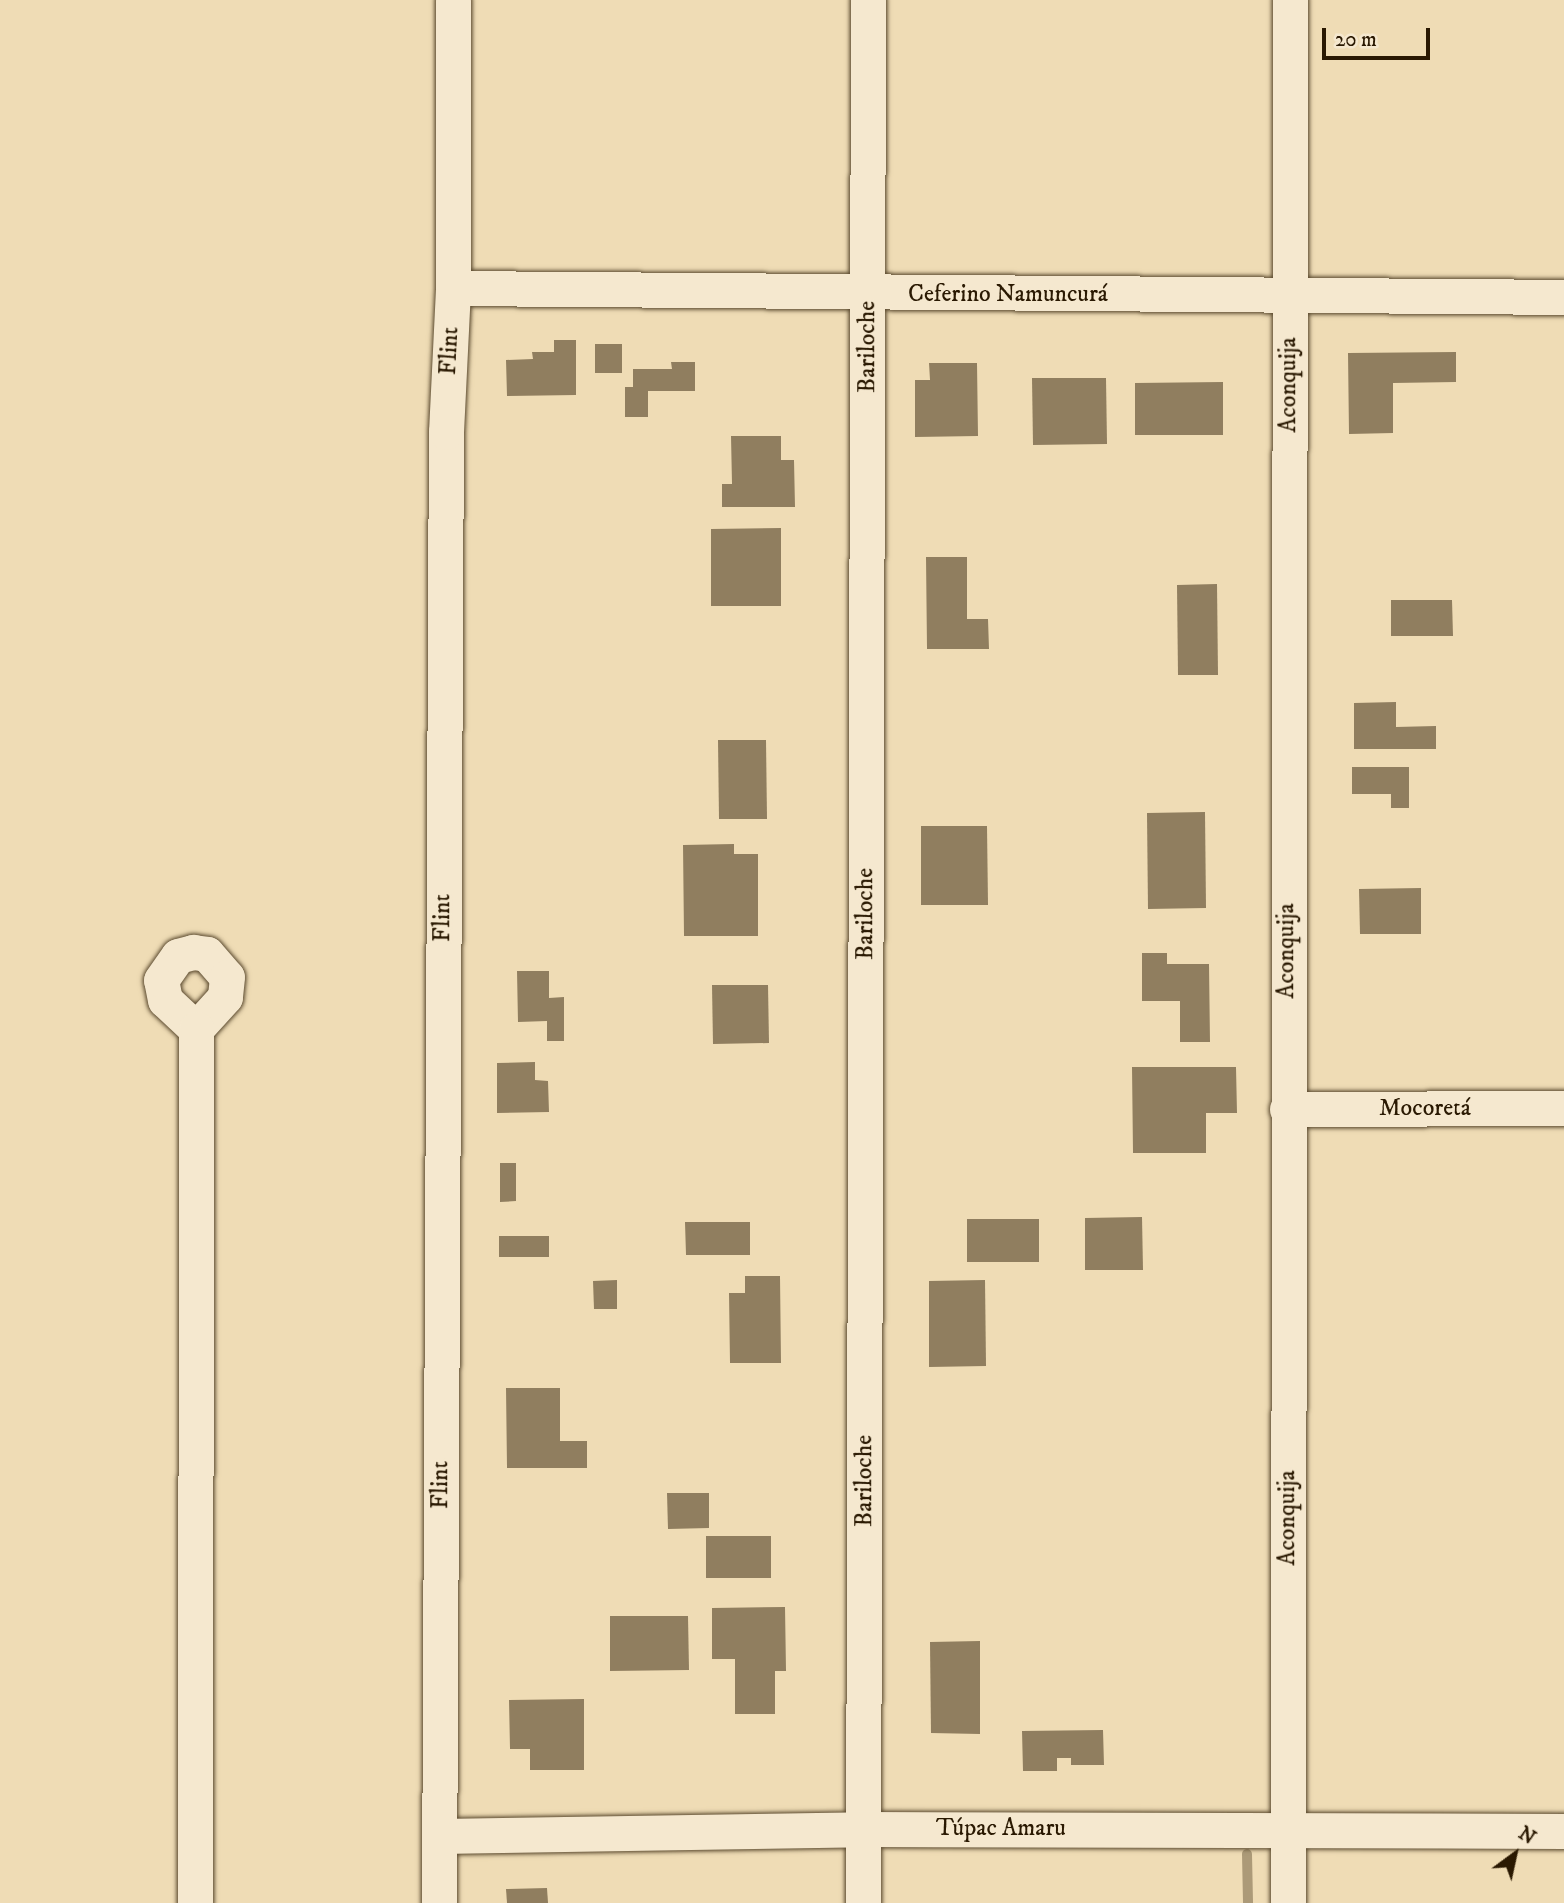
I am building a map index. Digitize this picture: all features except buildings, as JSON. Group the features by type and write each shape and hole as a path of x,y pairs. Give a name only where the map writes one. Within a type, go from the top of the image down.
{"street":[{"name":"Flint","path":"439,1903 446,446 453,288 453,0"},
{"name":"Bariloche","path":"863,1903 868,0"},
{"name":"Aconquija","path":"1288,1903 1290,0"},
{"name":"Ceferino Namuncurá","path":"453,288 868,294 1564,297"},
{"path":"195,1903 196,1029"},
{"name":"Mocoretá","path":"1287,1109 1564,1108"},
{"name":"Túpac Amaru","path":"439,1836 864,1829 1564,1832"}],"waterway":[{"path":"1247,1854 1248,1903"}]}
